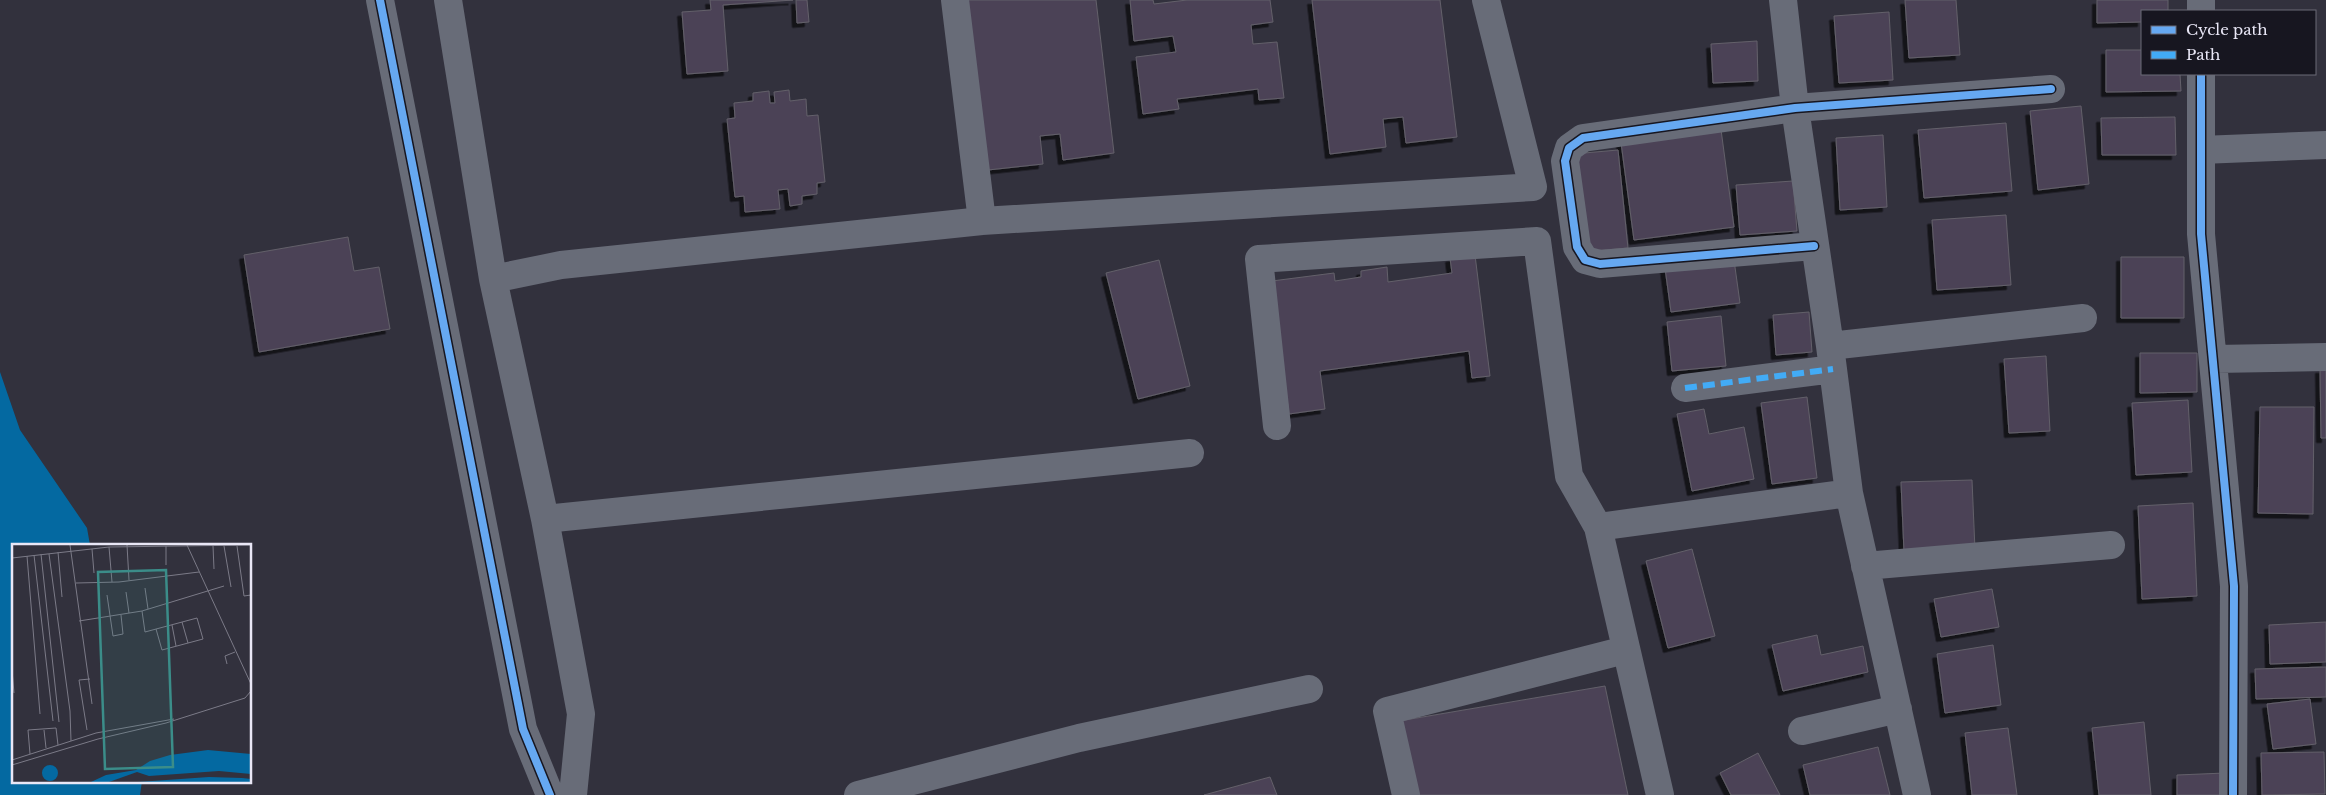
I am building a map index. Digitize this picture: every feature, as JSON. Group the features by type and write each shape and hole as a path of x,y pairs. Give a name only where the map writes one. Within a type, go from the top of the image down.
{"street":[{"path":"380,0 523,729 550,795"},
{"path":"448,0 493,279 545,519 581,714 573,795"},
{"path":"955,0 982,221"},
{"path":"493,279 561,265 982,221 1533,187 1486,0"},
{"path":"1783,0 1795,108 1832,358 1849,492 1917,795"},
{"path":"2201,75 2201,234 2234,586 2233,795"},
{"path":"1814,246 1600,264 1585,260 1577,247 1565,161 1569,148 1584,138 1795,108 2050,89"},
{"path":"2201,150 2326,145"},
{"path":"1277,426 1259,259 1537,241 1568,476 1598,527 1660,795"},
{"path":"1685,388 1832,358 2083,318"},
{"path":"2214,359 2326,357"},
{"path":"545,519 1190,453"},
{"path":"1598,527 1849,492"},
{"path":"1865,566 2111,545"},
{"path":"1406,795 1387,712 1625,650"},
{"path":"858,795 1079,738 1309,689"},
{"path":"1802,731 1898,709"}],"water":[{"path":"0,372 20,430 87,528 90,544 12,544 12,782 142,782 140,795 0,795"}],"building":[{"path":"710,0 793,0 723,5 728,71 687,74 682,12 711,10"},
{"path":"796,0 807,0 809,22 797,23"},
{"path":"967,0 1096,0 1114,153 1063,160 1060,134 1040,136 1043,164 988,170"},
{"path":"1130,0 1153,0 1154,4 1187,0 1270,0 1273,22 1251,25 1253,44 1277,42 1284,98 1259,100 1258,89 1177,99 1179,109 1143,114 1136,57 1176,52 1173,36 1134,41"},
{"path":"1312,0 1440,0 1457,137 1406,143 1403,117 1383,119 1386,147 1330,154"},
{"path":"1905,0 1956,0 1960,55 1909,58"},
{"path":"2097,0 2168,0 2168,10 2141,10 2141,22 2097,23"},
{"path":"1889,12 1893,80 1839,83 1834,16"},
{"path":"1757,41 1758,81 1713,83 1711,44"},
{"path":"2106,50 2141,50 2141,75 2180,75 2181,91 2106,92"},
{"path":"789,90 790,101 806,99 807,116 818,115 825,182 817,183 817,194 802,196 802,204 790,206 788,189 778,190 780,209 745,212 744,196 735,197 727,119 735,118 734,103 753,101 753,93 769,91 770,103 775,103 774,92"},
{"path":"2081,106 2089,184 2038,190 2030,111"},
{"path":"2175,117 2176,155 2102,155 2101,118"},
{"path":"1720,122 1734,227 1634,240 1620,135"},
{"path":"2006,123 2012,191 1924,198 1918,130"},
{"path":"1883,135 1887,207 1840,210 1836,138"},
{"path":"1618,150 1628,248 1583,252 1573,154"},
{"path":"1793,181 1797,231 1740,235 1736,185"},
{"path":"2006,215 2011,285 1937,290 1932,220"},
{"path":"348,237 354,271 379,267 390,329 259,352 244,255"},
{"path":"1475,255 1490,376 1472,378 1469,351 1320,371 1325,409 1289,414 1272,281 1334,273 1335,281 1361,277 1361,271 1387,267 1388,282 1452,273 1450,258"},
{"path":"2121,257 2184,257 2184,318 2121,318"},
{"path":"1159,260 1190,386 1138,399 1106,273"},
{"path":"1734,260 1740,303 1671,312 1665,268"},
{"path":"1809,312 1812,352 1776,355 1773,315"},
{"path":"1721,316 1726,366 1672,371 1667,322"},
{"path":"2140,353 2197,353 2197,392 2140,393"},
{"path":"2046,356 2050,431 2009,433 2004,359"},
{"path":"2320,369 2326,369 2326,438 2321,438"},
{"path":"1807,397 1817,478 1772,484 1761,403"},
{"path":"2188,400 2192,472 2136,475 2132,403"},
{"path":"2260,407 2314,407 2313,514 2258,513"},
{"path":"1704,409 1709,434 1744,427 1754,479 1692,491 1677,414"},
{"path":"1972,480 1975,550 1904,552 1901,482"},
{"path":"2193,503 2197,596 2142,599 2138,506"},
{"path":"1692,549 1715,636 1668,648 1646,561"},
{"path":"1992,589 1999,627 1941,637 1934,599"},
{"path":"2326,622 2326,662 2270,664 2269,625"},
{"path":"1817,635 1821,655 1863,646 1868,672 1783,691 1772,645"},
{"path":"1993,645 2001,705 1945,713 1937,654"},
{"path":"2326,667 2326,697 2256,699 2255,669"},
{"path":"1605,686 1628,795 1419,795 1399,721"},
{"path":"2310,699 2316,744 2273,749 2267,704"},
{"path":"2144,722 2151,795 2099,795 2092,728"},
{"path":"2008,728 2017,795 1972,795 1965,733"},
{"path":"1878,747 1890,795 1810,795 1803,765"},
{"path":"2324,752 2325,794 2262,795 2261,753"},
{"path":"1758,753 1780,795 1731,795 1720,773"},
{"path":"2225,773 2225,795 2177,795 2177,775"},
{"path":"1270,777 1277,795 1204,795"}],"marked path":[{"path":"1685,388 1833,369"}],"cycle path":[{"path":"380,0 523,729 550,795"},
{"path":"2201,75 2201,234 2234,586 2233,795"},
{"path":"1814,246 1600,264 1585,260 1577,247 1565,161 1569,148 1583,138 1795,108 2051,89"}]}
